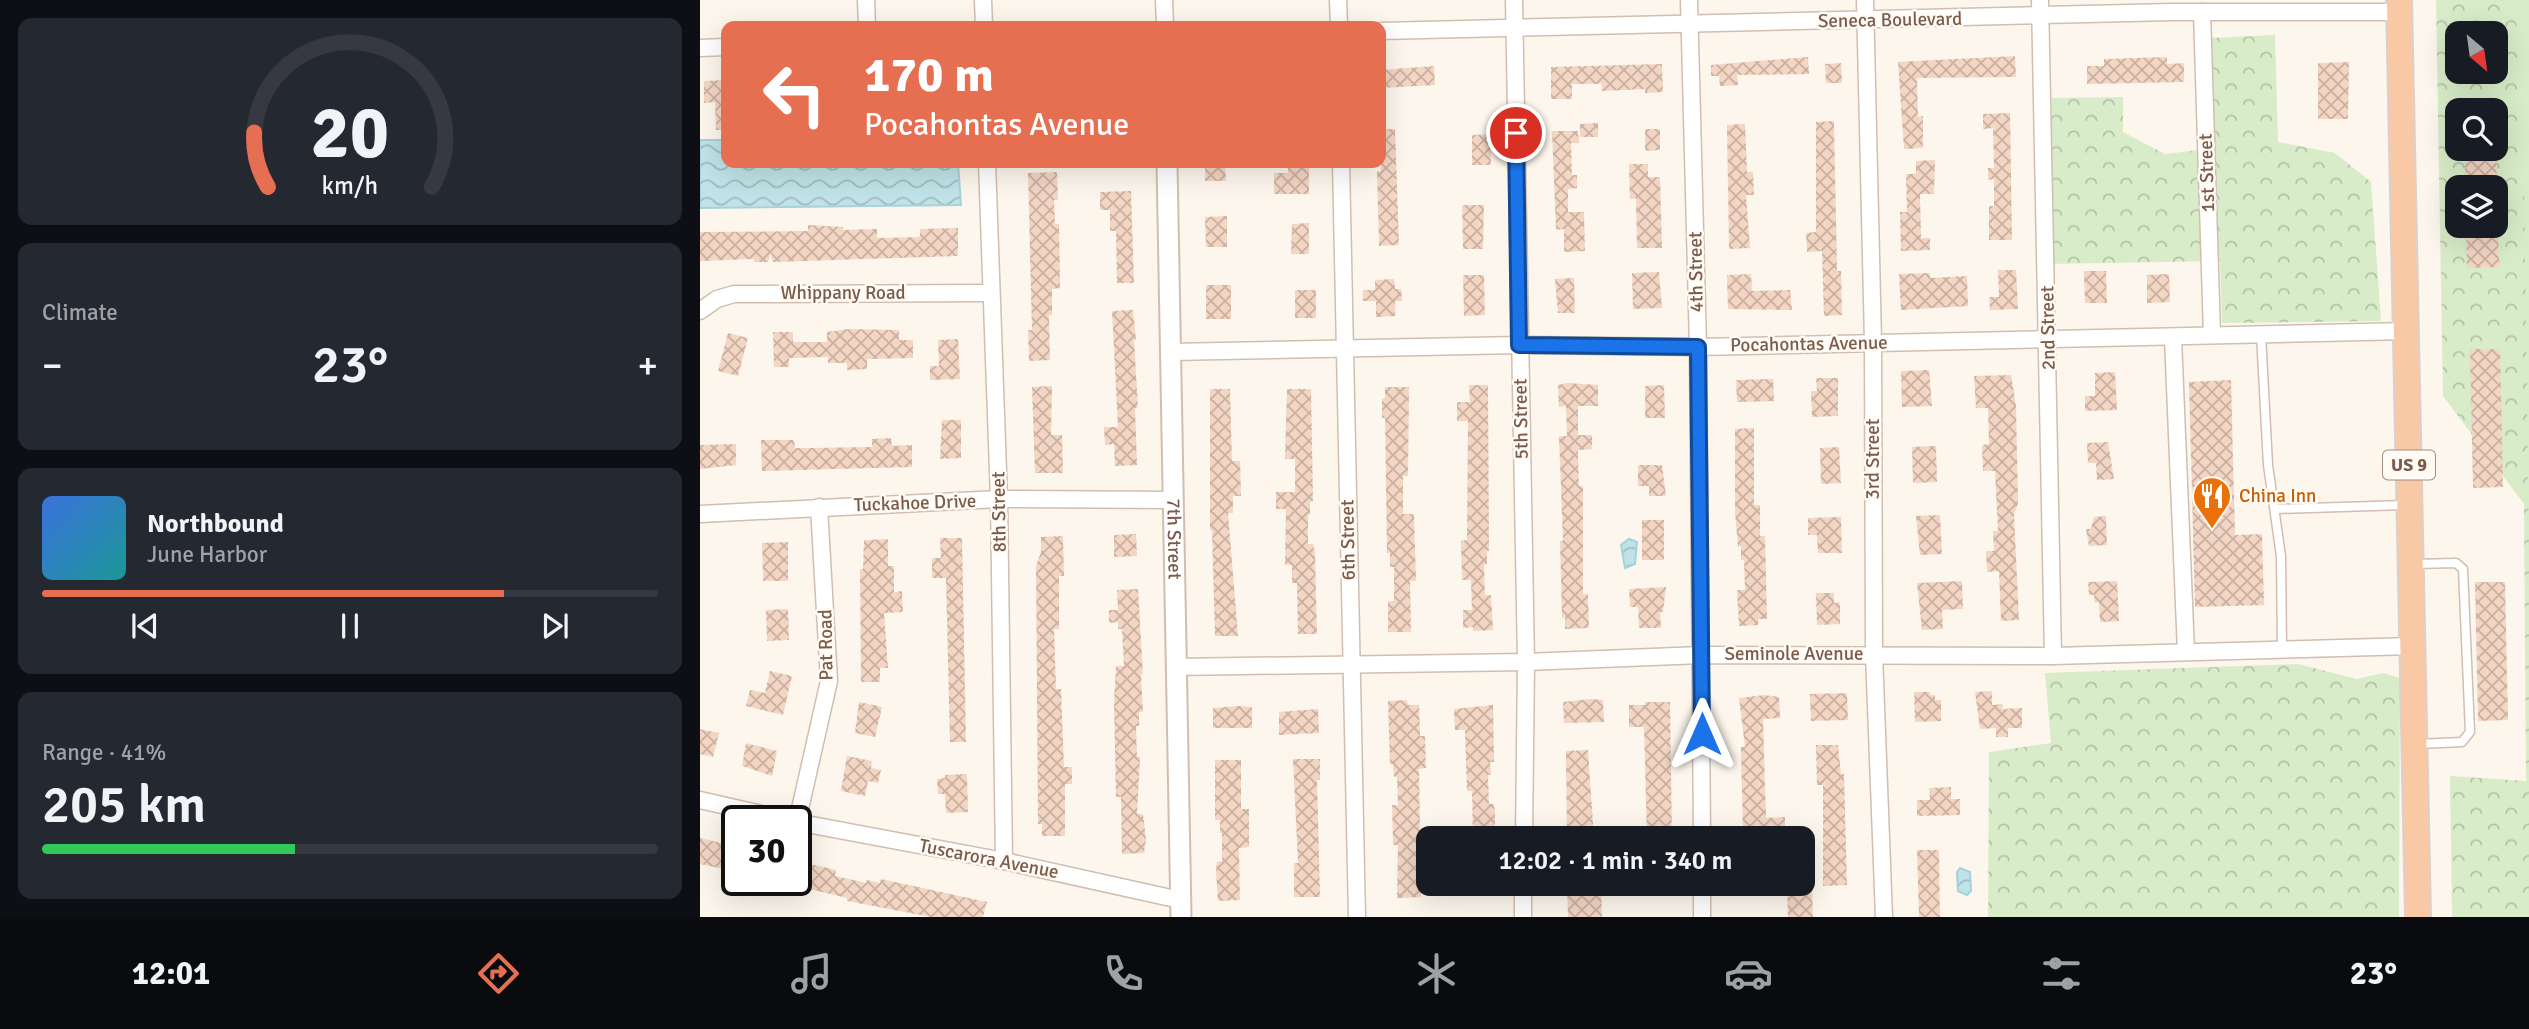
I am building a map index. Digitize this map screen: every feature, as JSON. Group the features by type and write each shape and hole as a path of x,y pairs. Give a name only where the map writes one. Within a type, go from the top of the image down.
{"highway":[{"name":"US 9","path":"2399,6 2418,917"}],"street":[{"path":"866,0 867,21"},
{"path":"983,0 984,21"},
{"path":"1164,0 1165,21"},
{"path":"1338,0 1339,21"},
{"name":"5th Street","path":"1514,0 1526,662 1524,826"},
{"name":"4th Street","path":"1689,0 1698,347 1702,826"},
{"name":"3rd Street","path":"1865,0 1873,342 1874,654 1884,917"},
{"name":"Seneca Boulevard","path":"1386,31 1690,23 1866,22 2039,8 2172,6 2202,12 2288,6 2399,6"},
{"name":"2nd Street","path":"2039,8 2053,656"},
{"name":"1st Street","path":"2202,12 2212,335"},
{"path":"700,48 721,47"},
{"name":"8th Street","path":"987,168 999,499 1004,861"},
{"name":"7th Street","path":"1167,168 1180,909"},
{"name":"6th Street","path":"1341,168 1357,917"},
{"name":"Whippany Road","path":"700,311 717,299 734,293 990,293"},
{"name":"Pocahontas Avenue","path":"1171,352 1519,345 1698,347 2406,331"},
{"path":"2173,338 2186,652"},
{"name":"Tuckahoe Drive","path":"700,514 999,499 1173,500"},
{"name":"Pat Road","path":"799,805 829,681 819,507"},
{"name":"Seminole Avenue","path":"1175,667 1526,662 1702,655 2053,656 2413,646"},
{"name":"Tuscarora Avenue","path":"700,800 722,805"},
{"name":"Tuscarora Avenue","path":"812,825 1004,861 1180,909"},
{"path":"1523,896 1523,917"},
{"path":"1702,896 1702,917"}],"lane":[{"path":"2261,334 2268,465 2281,556 2282,650"},
{"path":"2275,509 2410,505"},
{"path":"2412,564 2456,563 2463,569 2470,732 2462,742 2415,744"}],"green space":[{"path":"2436,0 2529,0 2529,917 2452,917 2450,776 2526,781 2524,504 2443,396"},
{"path":"2515,0 2529,0 2529,545 2524,185"},
{"path":"2275,35 2278,142 2335,153 2371,182 2381,321 2222,323 2220,261 2049,264 2052,98 2123,97 2123,132 2165,154 2214,148 2212,38"},
{"path":"2298,664 2357,679 2383,673 2400,678 2399,917 1988,917 1989,752 2051,743 2045,673"}],"water":[{"path":"700,140 721,140 721,168 958,168 961,205 700,208"},
{"path":"1629,539 1637,542 1635,564 1625,568 1621,545"},
{"path":"1960,868 1970,872 1971,891 1967,895 1958,891 1957,872"}],"building":[{"path":"2015,56 2016,77 1917,78 1918,117 1923,116 1923,148 1904,149 1898,62"},
{"path":"1808,57 1809,74 1737,75 1738,85 1720,86 1719,76 1711,76 1711,65"},
{"path":"2167,57 2167,64 2184,63 2184,82 2087,84 2087,66 2104,66 2104,59"},
{"path":"2349,62 2348,119 2318,119 2318,63"},
{"path":"1841,63 1842,83 1826,83 1825,64"},
{"path":"1662,64 1663,92 1645,93 1645,89 1602,91 1602,84 1572,84 1572,99 1551,99 1551,67"},
{"path":"1434,66 1435,85 1386,88 1386,70"},
{"path":"721,80 721,130 716,130 715,102 704,103 704,81"},
{"path":"2010,113 2012,240 1989,240 1989,206 1994,206 1994,179 1988,180 1988,168 1994,168 1993,128 1983,129 1983,114"},
{"path":"1834,121 1837,271 1841,271 1842,315 1824,316 1822,251 1807,252 1806,233 1816,232 1816,122"},
{"path":"1598,123 1598,137 1580,137 1580,124"},
{"path":"1745,124 1747,172 1753,172 1754,195 1746,195 1750,248 1729,249 1727,125"},
{"path":"1386,129 1395,129 1399,245 1379,246 1377,171 1381,171 1381,168 1386,168"},
{"path":"1645,129 1660,129 1660,150 1645,151"},
{"path":"1552,131 1578,131 1579,143 1571,143 1572,175 1577,175 1577,188 1568,189 1568,212 1584,212 1585,251 1564,252 1564,229 1556,230"},
{"path":"1490,134 1491,165 1472,165 1472,135"},
{"path":"1935,160 1934,194 1920,194 1921,238 1930,238 1930,250 1901,251 1900,212 1907,212 1906,174 1916,174 1916,161"},
{"path":"2465,161 2496,161 2497,175 2465,175"},
{"path":"1629,164 1648,164 1648,177 1660,177 1662,248 1637,248 1636,198 1630,199"},
{"path":"1205,168 1225,168 1226,181 1205,181"},
{"path":"1288,168 1309,168 1309,194 1274,194 1274,173 1288,173"},
{"path":"1057,172 1058,200 1054,200 1055,224 1059,224 1060,288 1052,289 1052,315 1049,315 1050,360 1029,361 1028,330 1032,330 1028,173"},
{"path":"1131,191 1134,283 1117,283 1116,231 1110,231 1110,210 1100,210 1100,192"},
{"path":"1462,205 1484,205 1483,249 1463,249"},
{"path":"1227,216 1227,247 1206,247 1205,217"},
{"path":"1309,223 1309,254 1291,254 1292,224"},
{"path":"808,225 843,227 843,230 877,229 877,238 920,237 920,229 958,228 958,256 772,262 771,252 768,262 754,262 754,259 700,261 700,232 808,231"},
{"path":"2466,238 2498,238 2499,267 2467,268"},
{"path":"1998,270 2016,270 2018,309 1990,310 1989,297 1999,297"},
{"path":"2084,271 2106,271 2107,303 2085,303"},
{"path":"1659,272 1662,308 1633,309 1632,273"},
{"path":"1930,273 1930,278 1967,276 1968,306 1901,310 1899,274"},
{"path":"1751,274 1752,291 1790,290 1792,310 1728,309 1727,275"},
{"path":"2169,274 2170,302 2147,303 2147,275"},
{"path":"1463,275 1484,275 1485,315 1464,316"},
{"path":"1574,278 1575,313 1558,313 1555,279"},
{"path":"1394,279 1395,289 1401,289 1402,301 1395,301 1395,316 1376,317 1376,301 1363,301 1363,290 1375,290 1375,280"},
{"path":"1206,285 1231,285 1231,319 1206,319"},
{"path":"1295,290 1316,290 1316,318 1295,318"},
{"path":"1133,310 1138,407 1135,408 1137,465 1115,466 1114,444 1105,445 1104,427 1118,427 1112,311"},
{"path":"849,329 899,330 899,340 913,340 913,358 867,359 867,369 847,370 847,363 828,363 828,357 789,358 789,367 774,367 773,332 793,332 793,342 827,342 827,332"},
{"path":"728,333 748,338 738,376 718,371"},
{"path":"958,339 960,379 930,380 930,366 939,366 938,340"},
{"path":"2470,349 2500,349 2503,487 2473,488"},
{"path":"1929,370 1932,406 1902,407 1901,371"},
{"path":"2115,372 2117,410 2085,411 2085,396 2095,396 2095,373"},
{"path":"2011,375 2016,406 2018,503 2014,515 2019,620 2001,621 1999,571 1987,572 1986,551 1994,551 1993,531 1998,531 1995,471 1983,471 1982,445 1989,444 1988,408 1976,408 1974,376"},
{"path":"1816,378 1838,378 1838,416 1812,417 1811,391 1817,391"},
{"path":"1773,379 1774,401 1737,402 1736,380"},
{"path":"2231,380 2235,535 2262,534 2264,605 2195,607 2189,382"},
{"path":"1469,385 1488,385 1489,551 1487,564 1484,565 1485,595 1491,595 1493,630 1473,631 1473,627 1463,628 1463,610 1472,610 1471,580 1462,580 1461,541 1467,540 1468,421 1457,421 1457,402 1470,402"},
{"path":"1558,385 1598,385 1598,406 1578,406 1578,435 1592,435 1592,449 1578,450 1579,486 1583,486 1583,594 1588,594 1589,628 1565,629 1565,617 1562,618 1560,541 1563,541 1559,436 1567,436 1566,406 1559,407"},
{"path":"1664,385 1665,418 1645,418 1645,386"},
{"path":"1052,386 1051,435 1062,435 1063,473 1035,473 1032,387"},
{"path":"1385,387 1409,387 1408,476 1403,476 1403,514 1414,514 1416,581 1410,581 1411,632 1388,632 1388,601 1394,601 1394,567 1390,567 1390,553 1387,553 1385,418 1382,418"},
{"path":"1210,389 1230,389 1232,461 1240,461 1241,496 1233,496 1233,513 1228,513 1238,636 1215,636 1210,530"},
{"path":"1287,389 1311,389 1313,501 1310,502 1308,515 1308,544 1313,544 1315,553 1317,634 1298,634 1297,583 1292,583 1292,565 1285,565 1286,509 1276,509 1276,492 1295,492 1295,459 1285,459"},
{"path":"942,420 961,420 961,458 940,459"},
{"path":"1754,428 1754,505 1760,505 1760,536 1765,536 1767,619 1758,619 1758,625 1739,626 1737,590 1745,590 1744,560 1741,560 1741,546 1738,547 1735,512 1735,429"},
{"path":"891,438 892,446 912,445 912,467 762,471 761,440 794,440 795,448 810,448 872,447 872,439"},
{"path":"2108,442 2114,479 2097,480 2096,463 2088,463 2087,443"},
{"path":"736,444 736,465 700,469 700,445"},
{"path":"1936,446 1937,482 1913,483 1912,447"},
{"path":"1839,447 1841,483 1821,484 1820,448"},
{"path":"1638,465 1662,465 1666,496 1649,496 1649,486 1638,486"},
{"path":"1940,515 1942,554 1920,555 1916,516"},
{"path":"2106,516 2107,545 2089,546 2086,529 2091,529 2094,517"},
{"path":"1841,517 1842,553 1818,553 1817,535 1808,535 1808,518"},
{"path":"1642,520 1664,520 1664,560 1642,560"},
{"path":"1136,534 1137,556 1114,557 1114,535"},
{"path":"1063,536 1064,576 1059,576 1059,629 1054,629 1056,689 1061,689 1064,767 1072,767 1072,784 1065,784 1065,836 1042,836 1042,824 1038,824 1036,566 1041,552 1041,537"},
{"path":"940,538 962,538 966,742 950,742 946,578 932,578 932,558 941,558"},
{"path":"888,539 888,566 894,566 894,592 902,591 903,612 884,613 888,668 880,668 880,682 861,682 860,569 863,569 864,540"},
{"path":"788,542 788,581 763,581 762,543"},
{"path":"1962,581 1963,609 1942,610 1943,629 1922,630 1917,583"},
{"path":"2117,581 2119,621 2100,622 2099,602 2095,603 2094,595 2089,595 2088,582"},
{"path":"2475,582 2505,582 2508,720 2478,721"},
{"path":"1666,587 1663,612 1660,612 1661,628 1639,628 1638,607 1630,607 1629,589"},
{"path":"1138,589 1143,712 1139,712 1139,726 1136,726 1137,757 1140,757 1137,814 1143,814 1146,839 1144,853 1122,854 1121,797 1116,797 1114,702 1116,666 1124,666 1122,629 1118,629 1118,622 1109,623 1109,610 1118,610 1117,590"},
{"path":"1816,593 1834,593 1834,603 1840,602 1840,624 1817,625"},
{"path":"788,609 789,640 767,641 766,610"},
{"path":"770,671 792,676 783,715 746,706 750,690 765,693"},
{"path":"1992,691 1992,705 2003,704 2002,709 2022,708 2022,728 2008,728 2008,737 1996,737 1996,728 1980,729 1975,692"},
{"path":"1914,692 1930,692 1930,695 1935,695 1935,700 1941,700 1941,721 1915,722"},
{"path":"1847,693 1848,720 1811,721 1810,694"},
{"path":"1764,695 1779,697 1780,718 1763,719 1766,818 1785,817 1785,826 1743,826 1741,747 1745,747 1739,698"},
{"path":"1407,700 1408,705 1419,705 1420,736 1425,736 1426,768 1419,769 1420,826 1416,826 1416,896 1421,897 1397,898 1398,845 1393,845 1392,805 1398,805 1397,777 1394,777 1393,764 1390,764 1388,701"},
{"path":"1603,700 1604,722 1564,723 1563,702"},
{"path":"859,702 882,707 875,737 855,733"},
{"path":"1645,702 1670,702 1672,826 1647,826 1644,727 1629,727 1629,705 1645,705"},
{"path":"1493,705 1494,762 1490,762 1491,775 1488,775 1489,804 1494,804 1495,826 1473,826 1472,791 1467,791 1465,730 1455,730 1454,709"},
{"path":"1252,707 1252,728 1213,728 1213,708"},
{"path":"1318,709 1319,733 1279,735 1279,712"},
{"path":"700,729 719,733 713,757 700,754"},
{"path":"746,743 777,751 772,776 742,766"},
{"path":"1816,745 1838,745 1841,774 1844,774 1847,885 1823,886 1823,785 1817,785"},
{"path":"1588,750 1593,826 1567,826 1566,751"},
{"path":"847,756 872,761 871,768 881,770 878,783 868,781 865,796 841,791"},
{"path":"1293,759 1320,759 1320,780 1317,780 1320,897 1294,897 1294,863 1298,863"},
{"path":"1215,760 1241,760 1241,809 1249,809 1249,847 1239,848 1240,900 1218,901 1216,871 1217,862 1222,861 1222,833 1220,820 1215,820"},
{"path":"967,774 968,812 946,813 945,794 938,794 937,779 945,778 945,775"},
{"path":"1951,787 1951,799 1960,799 1960,815 1917,816 1917,800 1930,800 1929,788"},
{"path":"700,838 721,843 721,868 700,864"},
{"path":"1917,850 1939,850 1940,917 1919,917"},
{"path":"812,864 836,870 835,876 866,883 867,880 880,883 881,879 987,902 983,917 931,917 847,901 847,898 812,890"},
{"path":"1567,896 1601,896 1602,917 1568,917"},
{"path":"1787,896 1812,896 1813,917 1788,917"}],"place":[{"name":"China Inn","path":"2212,530"}],"route":[{"path":"1516,133 1519,345 1698,347 1702,734"}]}
